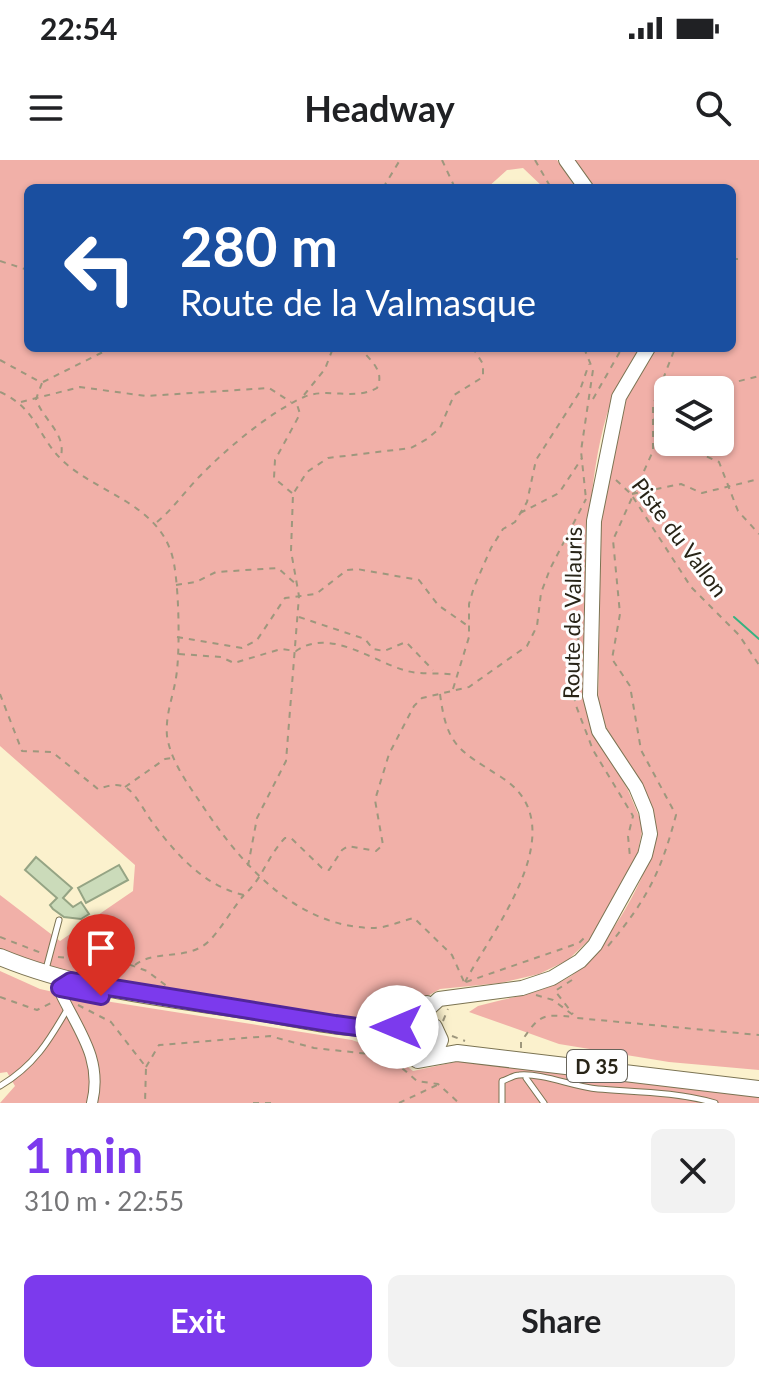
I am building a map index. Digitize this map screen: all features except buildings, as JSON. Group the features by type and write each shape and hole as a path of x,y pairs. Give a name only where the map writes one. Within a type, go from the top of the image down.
{"main road":[{"path":"566,160 583,184"},
{"name":"Route de Vallauris","path":"315,1021 382,1023 454,996 532,986 580,961 595,945 645,855 650,834 646,811 636,787 599,731 590,696 594,521 619,397 646,352"},
{"path":"0,957 45,973 66,993 372,1029 425,1022 436,1031"},
{"path":"0,965 66,993 371,1035 413,1059 433,1056 439,1046 436,1031 438,1009 454,996"},
{"path":"398,1049 401,1038 411,1024 454,996"},
{"name":"D 35","path":"436,1031 474,1048 759,1087"},
{"name":"D 35","path":"433,1056 457,1053 522,1065 759,1087"}],"street":[{"path":"66,993 93,1056 97,1082 92,1103"}],"lane":[{"path":"45,973 59,920"},
{"path":"0,1086 34,1063 50,1042 66,993"},
{"path":"502,1103 502,1081 522,1065"},
{"path":"522,1065 544,1103"},
{"path":"522,1065 598,1089 637,1089 655,1096 696,1098 715,1103"}],"path":[{"path":"385,184 400,160"},
{"path":"442,160 453,184"},
{"path":"535,160 549,184"},
{"path":"736,259 742,259"},
{"path":"0,261 24,269"},
{"path":"61,457 62,444 56,429 45,420 36,399 42,383 103,352"},
{"path":"301,398 325,369 331,352"},
{"path":"156,522 177,505 200,476 269,416 301,398 320,392 359,394 377,388 381,379 379,371 363,352"},
{"path":"248,867 257,818 286,761 299,596 291,551 293,494 307,472 328,458 411,448 427,439 440,428 454,395 483,377 483,364 476,352"},
{"path":"134,966 144,958 176,955 208,942 244,895 260,880 266,859 285,838 291,838 322,868 329,870 348,846 368,851 383,845 375,800 389,754 414,706 422,698 469,687 512,660 533,638 550,569 586,499 582,457 591,404 591,361 586,352"},
{"path":"591,404 620,352"},
{"path":"631,494 653,451 652,422 658,390 673,352"},
{"path":"0,360 42,383"},
{"path":"453,690 469,626 469,604 491,548 503,529 515,522 530,495 536,460 579,393 591,361"},
{"path":"734,382 759,376"},
{"path":"21,402 80,387 146,396 269,388 294,402 300,414 275,460 274,469 274,478 293,494"},
{"path":"0,392 21,402 61,457 156,522 172,555 175,585 178,654 166,723 173,758 231,848 260,880 294,902 341,924 375,928 414,918 452,955 454,996"},
{"path":"706,456 719,462 738,511 759,534"},
{"path":"519,513 559,493 582,457"},
{"name":"Piste du Vallon","path":"603,468 631,494 691,587 739,635 759,665"},
{"path":"631,494 681,484 702,493 759,479"},
{"path":"583,557 574,603 580,622 574,680 575,703 593,750 633,816 628,836 630,858"},
{"path":"175,585 196,582 216,572 278,568 298,586"},
{"path":"177,637 242,648 257,640 285,598 316,594 347,570 408,576 419,580 438,605 469,626"},
{"path":"298,616 365,639 373,649 384,651 406,642 433,670"},
{"path":"178,654 221,657 234,663 281,649 296,651 307,643 327,644 368,654 412,672 433,670 458,675"},
{"path":"439,693 449,738 475,763 514,787 531,813 534,830 523,878 444,1013 443,1023 450,1035 460,1039"},
{"path":"0,694 22,751 52,752 98,789 116,785 124,787 169,845 209,882 244,895"},
{"path":"124,787 165,759 173,758"},
{"path":"454,996 588,935"},
{"path":"0,997 37,1010 66,993 111,1022 146,1067"},
{"path":"533,994 553,1000 577,1018"},
{"path":"522,1065 521,1042 538,1018 546,1015 759,1035"},
{"path":"145,1103 146,1067 159,1045 270,1036 314,1048 388,1056 417,1081 438,1084 459,1103"},
{"path":"368,1039 398,1049"},
{"path":"399,1103 438,1084"},
{"path":"253,1103 271,1103"}],"shaded area":[{"path":"0,160 557,160 573,184 540,184 523,168 507,170 491,184 24,184 24,352 638,352 611,402 595,472 588,549 584,700 591,728 628,790 643,826 637,856 595,934 568,960 539,974 501,983 440,989 395,1014 366,1021 100,983 0,954 0,895 60,941 133,891 135,865 0,746"},
{"path":"573,160 759,160 759,1070 669,1062 559,1044 469,1012 478,1006 549,987 584,965 614,928 650,857 655,836 652,808 603,722 598,706 601,524 625,400 652,352 736,352 736,184 591,184"},
{"path":"0,971 40,989 67,995 352,1040 389,1053 413,1071 460,1061 759,1095 759,1103 0,1103 15,1086 7,1072 0,1073"}],"waterway":[{"path":"734,617 759,639"}],"route":[{"path":"101,996 60,988 71,981 335,1024 372,1029 397,1027"}]}
